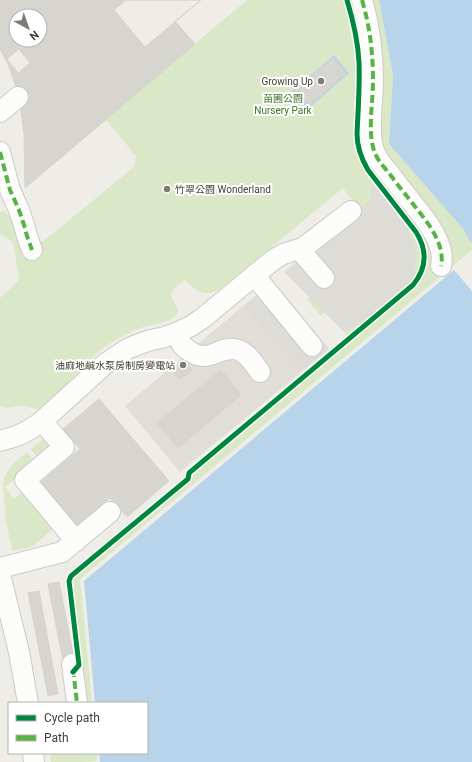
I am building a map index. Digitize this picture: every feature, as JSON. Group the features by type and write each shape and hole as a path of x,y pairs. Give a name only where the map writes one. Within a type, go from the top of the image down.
{"street":[{"path":"362,0 367,16 373,60 371,134 373,148 380,162 428,224 439,246 442,260 441,266"},
{"path":"0,152 10,190 19,210 32,250"},
{"path":"0,441 28,431 42,421 115,356 139,344 165,337 191,326 203,318 277,256 302,248 351,211"},
{"path":"299,249 324,278"},
{"path":"254,275 312,346"},
{"path":"178,332 181,344 194,354 207,356 229,349 239,350 247,356 260,372"},
{"path":"42,421 64,447 25,480 76,541"},
{"path":"0,568 62,552 110,512"},
{"path":"0,574 19,652 28,702"},
{"path":"72,664 77,702"}],"shaded area":[{"path":"372,180 406,224 417,253 413,280 367,319 344,332 284,272 371,200"},
{"path":"273,282 329,349 300,373 243,306"},
{"path":"243,306 300,373 180,472 125,406"}],"green space":[{"name":"苗圃公園 Nursery Park","path":"247,0 379,0 393,75 389,144 464,230 472,243 472,250 80,579 92,702 71,702 76,663 66,577 185,477 187,471 347,336 327,311 321,316 307,300 382,237 343,188 219,290 204,293 196,290 185,280 180,283 171,293 178,309 178,312 173,318 137,329 105,347 90,360 41,411 27,406 9,408 0,406 0,298 19,280 13,242 0,234 0,213 4,210 35,245 51,235 135,166 136,156 106,120 25,188 24,133 18,97 178,58"},
{"path":"47,436 49,444 48,449 39,459 31,449"},
{"path":"27,452 35,462 5,487 14,499 23,492 53,529 33,546 12,551 6,520 3,485 8,470"},
{"path":"50,754 97,754 97,761 51,762"}],"water":[{"path":"379,0 472,0 472,243 464,230 389,144 393,75"},
{"path":"334,55 349,73 308,109 292,91","holes":["333,58 346,73 309,105 296,89"]},
{"path":"454,270 472,291 472,762 100,762 99,754 148,754 148,702 95,702 84,581"}],"building":[{"path":"0,0 201,0 175,21 195,44 25,188 24,133 21,109 8,64 0,49"},
{"path":"126,0 201,0 145,47 114,10"},
{"path":"19,49 30,63 18,73 7,59"},
{"name":"Growing Up","path":"333,58 346,73 309,105 296,90"},
{"name":"油麻地鹹水泵房制房變電站","path":"184,360 192,370 180,380 172,370"},
{"path":"221,370 241,395 178,448 157,423"},
{"path":"99,399 169,481 127,517 110,498 78,526 41,482 80,449 63,429"},
{"path":"59,582 74,659 63,661 48,584"},
{"path":"39,591 58,694 48,696 28,593"}],"marked path":[{"path":"362,0 369,30 372,60 373,81 371,137 373,146 379,161 430,226 441,251 441,266"},
{"path":"0,152 10,190 19,210 32,250"},
{"path":"73,669 77,702"}],"cycle path":[{"path":"73,672 79,665 69,581 71,576 188,479 189,473 413,285 421,272 424,253 420,239 368,170 361,157 357,139 359,62 355,31 347,0"}],"place":[{"name":"Growing Up","path":"321,81"},
{"name":"竹翠公園 Wonderland","path":"167,189"},
{"name":"油麻地鹹水泵房制房變電站","path":"183,365"}]}
